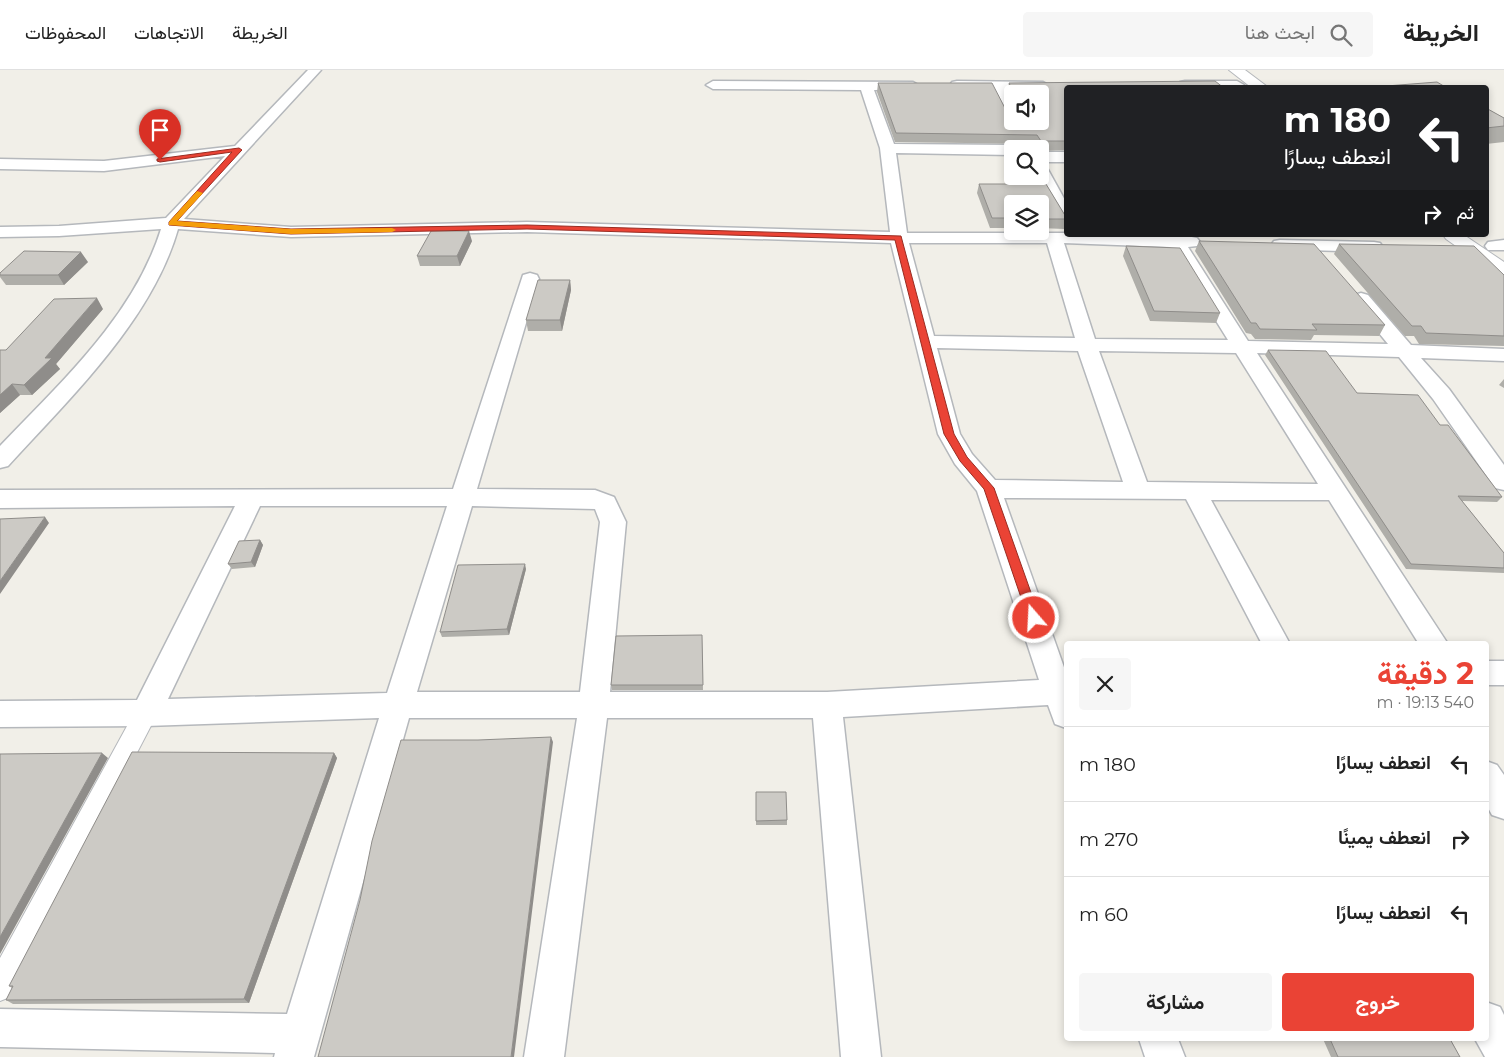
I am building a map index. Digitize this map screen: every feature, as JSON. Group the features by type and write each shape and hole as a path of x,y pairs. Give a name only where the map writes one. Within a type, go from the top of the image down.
{"street":[{"path":"0,460 106,342 132,307 163,251 171,223 315,70"},
{"path":"1216,70 1238,85"},
{"path":"1236,70 1258,85"},
{"path":"713,85 926,86"},
{"path":"946,85 1059,86"},
{"path":"995,85 1004,102"},
{"path":"0,714 398,705 827,705 1064,699 988,488 963,459 949,434 898,238 888,148 866,86"},
{"path":"888,148 1004,150"},
{"path":"0,164 104,166 239,150"},
{"path":"1049,157 1064,157"},
{"path":"1049,185 1064,212"},
{"path":"0,232 59,231 171,223 291,232 527,227 898,238 1174,238 1206,242"},
{"path":"1174,238 1432,641"},
{"path":"1054,239 1087,346 1138,490"},
{"path":"1266,245 1310,241 1392,247"},
{"path":"1310,241 1406,350 1441,394 1504,482"},
{"path":"1446,241 1473,241 1501,248"},
{"path":"1473,241 1504,271"},
{"path":"0,1028 298,1046 398,705 530,279"},
{"path":"925,342 1087,346 1241,345 1504,355"},
{"path":"988,488 1009,490 1336,492"},
{"path":"1194,491 1274,641"},
{"path":"0,499 461,497 595,499 605,503 613,522 594,704 544,1057"},
{"path":"0,987 146,712 252,498"},
{"path":"1489,673 1504,673"},
{"path":"827,705 861,1057"},
{"path":"1489,780 1504,804"},
{"path":"1489,1026 1504,1052"},
{"path":"1160,1041 1164,1057"}],"building":[{"path":"1215,81 1220,85 1064,85 1064,141 1049,141 1040,140 1037,135 896,133 878,83 992,83 1004,106 1004,130 1049,130 1049,85 1010,85 1009,83"},
{"path":"1437,82 1442,85 1399,85"},
{"path":"1489,110 1504,118 1504,126 1489,128"},
{"path":"979,184 1047,185 1064,214 1064,219 1049,219 1049,195 1004,195 1004,218 992,218"},
{"path":"431,231 469,231 457,256 417,256"},
{"path":"1199,241 1314,244 1385,325 1312,324 1317,330 1260,329 1256,323 1251,323"},
{"path":"1339,244 1474,246 1504,275 1504,336 1426,333 1421,326 1412,326"},
{"path":"1126,246 1180,248 1220,313 1154,311"},
{"path":"24,251 81,252 58,275 0,275"},
{"path":"538,280 570,280 560,320 526,320"},
{"path":"97,298 45,358 52,358 24,385 12,384 0,395 0,350 6,350 54,299"},
{"path":"1268,350 1326,351 1357,393 1418,395 1440,425 1448,425 1502,497 1458,496 1504,553 1504,568 1411,564"},
{"path":"45,517 0,581 0,519"},
{"path":"260,540 251,562 228,564 239,541"},
{"path":"525,564 507,629 440,632 458,565"},
{"path":"702,635 703,685 611,685 616,636"},
{"path":"551,737 511,1057 318,1057 360,900 372,841 401,740 478,740"},
{"path":"132,752 334,753 244,999 6,1000 13,986 9,986"},
{"path":"102,753 0,937 0,754"},
{"path":"756,792 786,792 787,820 756,821"},
{"path":"1331,1041 1451,1041 1460,1057 1338,1057"}],"slow traffic":[{"path":"199,193 171,223 291,232 392,230"}],"route":[{"path":"160,160 239,150 171,223 291,232 527,227 898,238 949,434 963,459 988,488 1034,618"}]}
